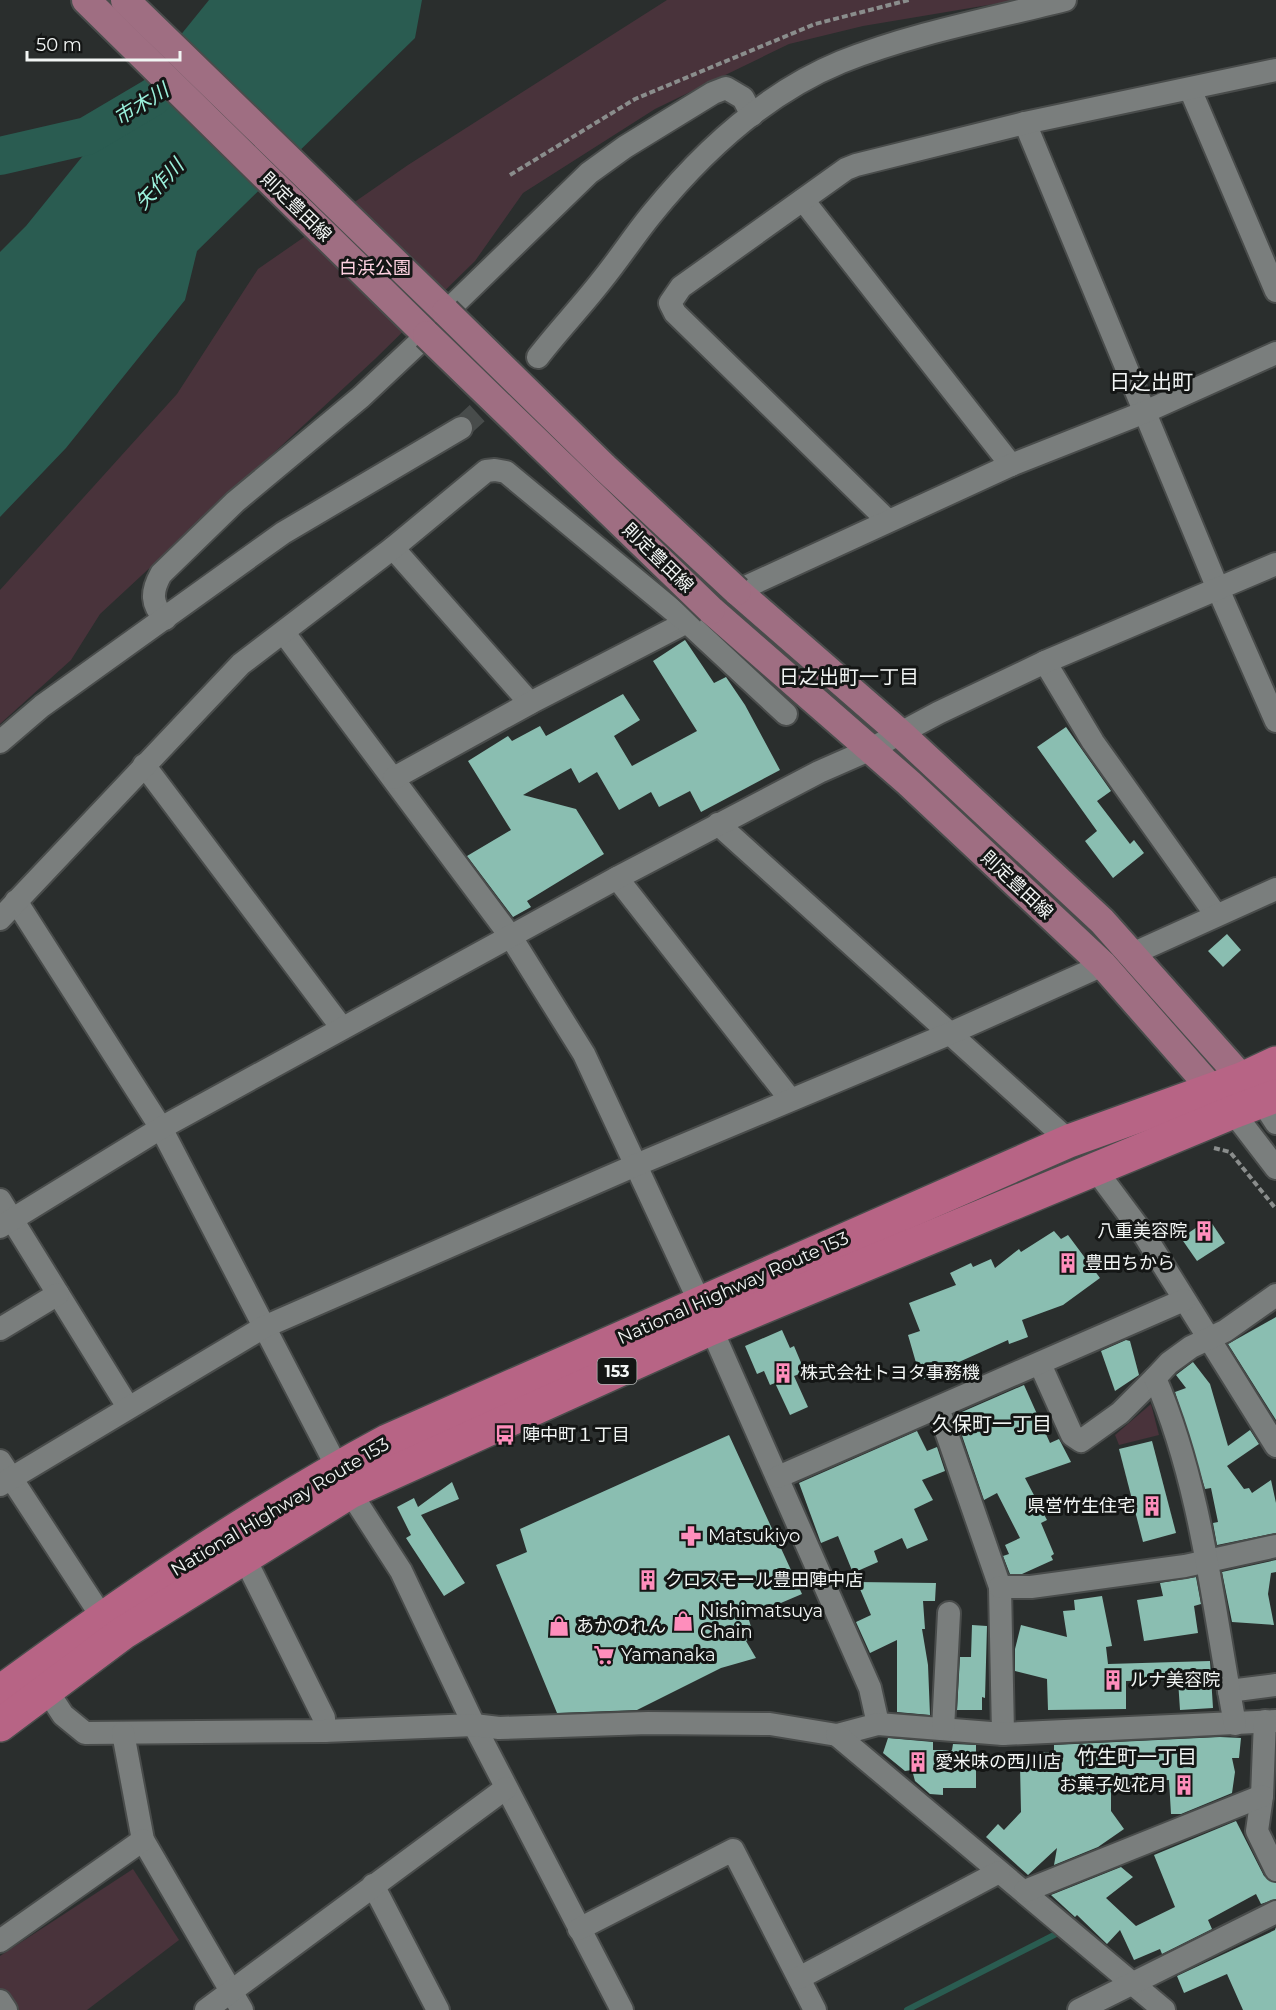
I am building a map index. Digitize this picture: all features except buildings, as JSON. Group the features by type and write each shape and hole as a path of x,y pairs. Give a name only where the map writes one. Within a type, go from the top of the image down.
{"highway":[{"name":"National Highway Route 153","path":"705,1316 1095,1169 1258,1103 1276,1063"},
{"name":"National Highway Route 153","path":"0,1692 102,1617 345,1479 705,1316 1069,1141 1209,1090 1258,1103"},
{"name":"National Highway Route 153","path":"0,1725 123,1634 245,1559 345,1479"}],"main road":[{"name":"則定豊田線","path":"86,0 427,335 699,616 909,783 1103,965 1209,1090"},
{"name":"則定豊田線","path":"125,0 604,467 737,591 900,733 1102,921 1258,1103"}],"street":[{"path":"538,357 602,281 651,215 700,159 752,115 815,75 868,53 952,26 1065,0"},
{"path":"887,520 675,314 670,303 681,287 846,169 856,165 1025,123 1276,70"},
{"path":"446,312 589,173 625,147 713,93 726,88 743,98 752,115"},
{"path":"1190,89 1276,291"},
{"path":"1025,123 1218,589 1276,721"},
{"path":"803,200 1011,465"},
{"path":"165,619 155,608 153,598 154,587 162,574 235,502 361,397 427,335"},
{"path":"737,591 887,520 1011,465 1145,412 1276,353"},
{"path":"0,742 42,705 283,533 461,429"},
{"path":"0,919 241,664 393,548 486,471 506,472 699,616 786,714"},
{"path":"393,548 530,703"},
{"path":"6,1223 161,1128 718,824 1045,662 1276,564"},
{"path":"394,778 530,703 699,616"},
{"path":"284,633 511,937 584,1054 778,1477 870,1688 878,1724"},
{"path":"1045,662 1094,742 1216,915"},
{"path":"144,765 342,1028"},
{"path":"718,824 1069,1141"},
{"path":"616,878 790,1099"},
{"path":"1132,954 1276,890"},
{"path":"16,901 161,1128 345,1479 401,1571 474,1725 622,2010"},
{"path":"102,1617 4,1475 128,1407 264,1327 636,1164 951,1033 1103,965"},
{"path":"1258,1103 1276,1168"},
{"path":"1095,1169 1145,1236 1276,1446"},
{"path":"0,1200 6,1223 58,1294 128,1407"},
{"path":"0,1329 58,1294"},
{"path":"1040,1364 1072,1435 1081,1441 1120,1413 1184,1352 1209,1339 1276,1295"},
{"path":"778,1477 1184,1300"},
{"path":"1155,1378 1173,1421 1196,1508 1235,1724"},
{"path":"938,1408 1000,1587 1003,1734"},
{"path":"1000,1587 1031,1587 1206,1563 1276,1546"},
{"path":"245,1559 324,1718 324,1731"},
{"path":"943,1729 949,1613"},
{"path":"1229,1691 1276,1685"},
{"path":"46,1689 63,1714 85,1733 324,1731 474,1725 499,1728 648,1723 770,1724 837,1735 878,1724 1003,1734 1270,1721 1257,1831 1276,1870"},
{"path":"123,1733 143,1840 236,2001"},
{"path":"837,1735 1164,2010"},
{"path":"206,2010 236,2001 373,1885 506,1788"},
{"path":"1025,1891 1262,1796"},
{"path":"0,1941 143,1840"},
{"path":"579,1929 734,1850 815,2010"},
{"path":"799,1978 999,1872"},
{"path":"373,1885 438,2010"},
{"path":"1079,2010 1276,1912"},
{"path":"0,2001 6,2010"}],"green space":[{"name":"白浜公園","path":"667,0 1018,0 863,26 789,44 655,109 523,193 475,261 375,359 100,614 71,660 0,724 0,590 177,394 258,269 408,165"},
{"path":"1151,1404 1159,1435 1119,1445 1115,1435"},
{"path":"133,1869 179,1940 87,2010 11,2010 0,1994 0,1956"}],"water":[{"name":"矢作川","path":"209,0 422,0 415,38 197,251 185,300 66,448 0,517 0,252 26,226"}],"waterway":[{"name":"市木川","path":"0,156 87,136 153,97"},
{"path":"907,2010 1056,1934"}],"tunnel":[{"path":"461,428 538,357"}],"place":[{"name":"八重美容院","path":"1204,1231"},
{"name":"豊田ちから","path":"1068,1263"},
{"name":"株式会社トヨタ事務機","path":"783,1373"},
{"name":"陣中町１丁目","path":"505,1435"},
{"name":"県営竹生住宅","path":"1152,1506"},
{"name":"Matsukiyo","path":"691,1536"},
{"name":"クロスモール豊田陣中店","path":"648,1580"},
{"name":"Nishimatsuya Chain","path":"683,1621"},
{"name":"あかのれん","path":"559,1626"},
{"name":"Yamanaka","path":"604,1655"},
{"name":"ルナ美容院","path":"1113,1680"},
{"name":"愛米味の西川店","path":"918,1762"},
{"name":"お菓子処花月","path":"1184,1785"}],"district":[{"name":"日之出町","path":"1151,382"},
{"name":"日之出町一丁目","path":"849,677"},
{"name":"久保町一丁目","path":"992,1424"},
{"name":"竹生町一丁目","path":"1137,1757"}]}
